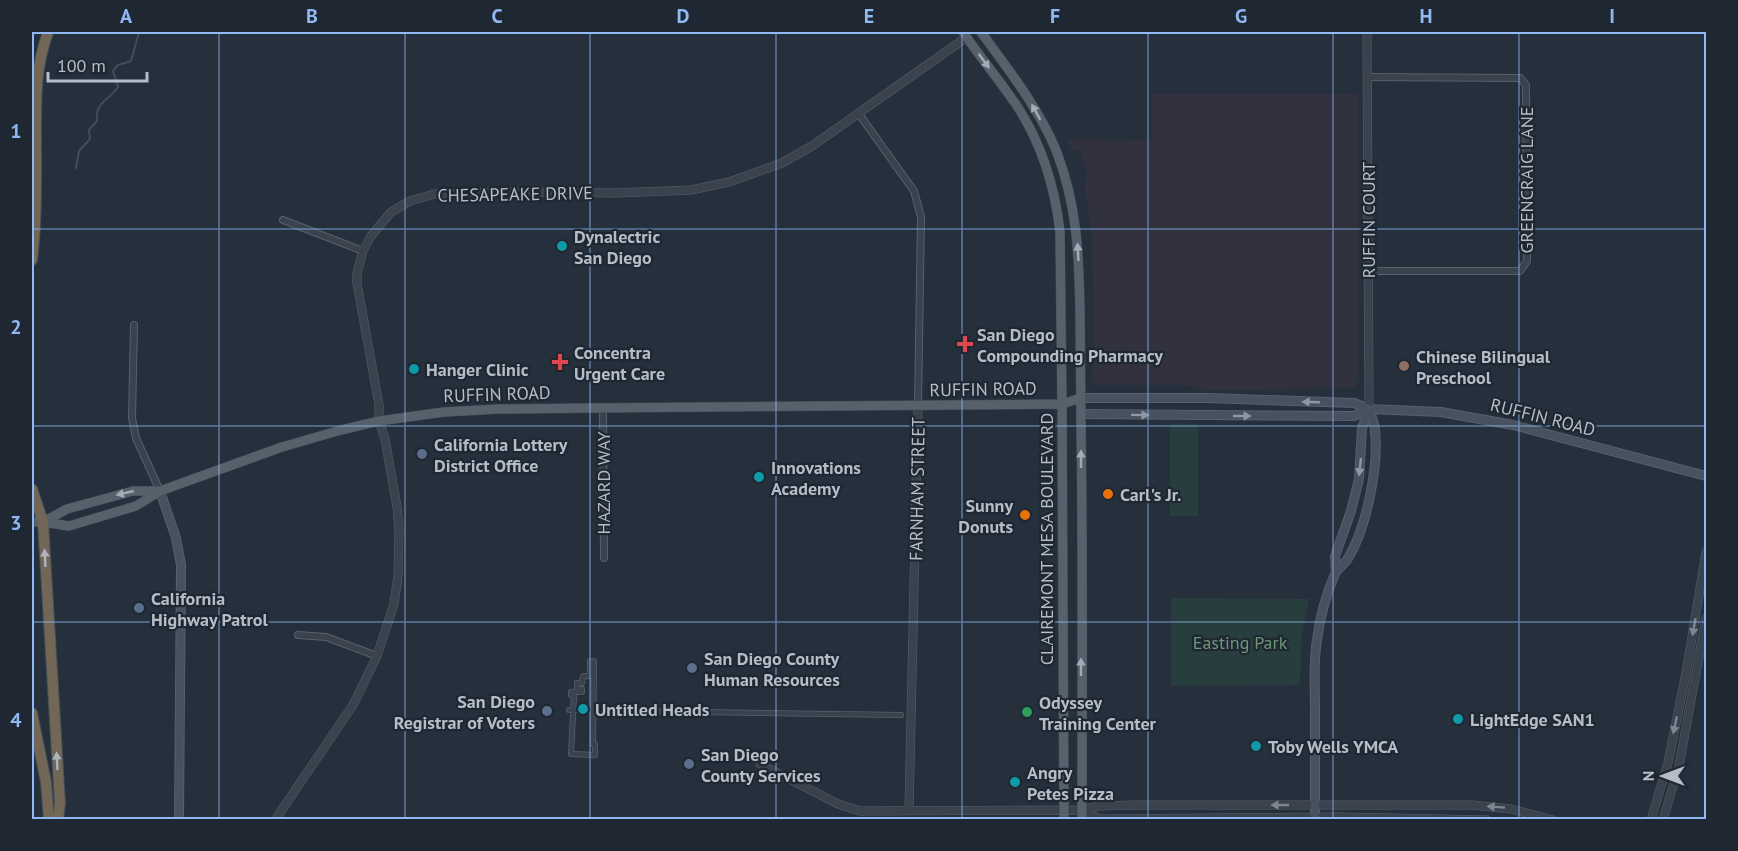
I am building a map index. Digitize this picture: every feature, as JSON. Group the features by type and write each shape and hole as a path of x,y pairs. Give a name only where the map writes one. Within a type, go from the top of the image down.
{"highway":[{"path":"32,260 36,228 37,81 42,50 48,32"},
{"path":"32,489 43,522 60,803 58,819"},
{"path":"32,713 46,783 49,819"}],"main road":[{"name":"CLAIREMONT MESA BOULEVARD","path":"981,32 1030,101 1047,132 1056,151 1072,202 1077,231 1081,398 1082,815"},
{"name":"CLAIREMONT MESA BOULEVARD","path":"965,34 1018,108 1042,154 1057,208 1060,232 1062,404 1064,814"},
{"name":"RUFFIN ROAD","path":"160,491 282,447 341,430 379,421 444,412 499,409 1062,404 1081,398 1208,398 1354,403 1369,409 1441,412 1513,425 1707,476"},
{"name":"RUFFIN ROAD","path":"1062,404 1081,414 1354,416 1369,409"},
{"path":"1336,572 1335,556 1359,479 1362,428 1369,409"},
{"path":"1315,818 1314,670 1317,641 1326,601 1336,572 1346,560 1356,538 1365,514 1372,483 1376,455 1375,429 1369,409"},
{"path":"43,522 67,509 133,491 160,491"},
{"path":"32,522 69,526 136,506 160,491"},
{"path":"160,491 177,537 181,565 179,819"}],"street":[{"name":"RUFFIN COURT","path":"1367,32 1369,409"},
{"name":"CHESAPEAKE DRIVE","path":"275,819 353,705 377,656 393,604 398,576 397,507 385,439 379,421 379,405 358,293 357,273 363,251 371,236 391,212 410,201 434,194 647,192 711,188 782,163 812,147 965,34"},
{"name":"GREENCRAIG LANE","path":"1367,77 1520,78 1522,80 1526,85 1527,261 1520,271 1368,271"},
{"name":"FARNHAM STREET","path":"859,114 914,191 921,217 909,810"},
{"path":"283,220 363,251"},
{"path":"134,324 132,418 136,438 160,491"},
{"name":"HAZARD WAY","path":"603,408 604,558"},
{"path":"1651,819 1668,763 1707,552"},
{"path":"1663,819 1679,766 1707,618"},
{"path":"298,635 326,637 377,656"},
{"path":"1690,647 1699,663"},
{"path":"590,661 594,661 593,744 595,744 595,754 571,754 571,724 573,724 571,710 574,695 571,695 571,692 582,692 582,689 577,689 577,683 582,683 583,676 590,676 590,661"},
{"path":"1681,698 1689,717"},
{"path":"571,710 902,715"},
{"path":"760,764 838,804 860,811 1064,814 1099,819 1487,819"},
{"path":"1082,815 1099,806 1472,805 1511,808 1553,819"}],"shaded area":[{"path":"1152,94 1358,94 1358,377 1355,386 1351,388 1223,390 1186,385 1097,385 1091,381 1094,360 1094,315 1091,228 1084,184 1088,176 1081,151 1072,150 1067,139 1152,140"}],"green space":[{"path":"1170,424 1198,424 1198,516 1170,516"},
{"name":"Easting Park","path":"1171,598 1309,599 1302,635 1300,685 1171,686"}],"waterway":[{"path":"76,168 79,151 90,139 89,130 97,121 100,105 118,87 113,71 118,65 131,61 139,32"}],"place":[{"name":"Dynalectric San Diego","path":"562,246"},
{"name":"San Diego Compounding Pharmacy","path":"965,344"},
{"name":"Concentra Urgent Care","path":"560,362"},
{"name":"Chinese Bilingual Preschool","path":"1404,366"},
{"name":"Hanger Clinic","path":"414,369"},
{"name":"California Lottery District Office","path":"422,454"},
{"name":"Innovations Academy","path":"759,477"},
{"name":"Carl's Jr.","path":"1108,494"},
{"name":"Sunny Donuts","path":"1025,515"},
{"name":"California Highway Patrol","path":"139,608"},
{"name":"San Diego County Human Resources","path":"692,668"},
{"name":"Untitled Heads","path":"583,709"},
{"name":"San Diego Registrar of Voters","path":"547,711"},
{"name":"Odyssey Training Center","path":"1027,712"},
{"name":"LightEdge SAN1","path":"1458,719"},
{"name":"Toby Wells YMCA","path":"1256,746"},
{"name":"San Diego County Services","path":"689,764"},
{"name":"Angry Petes Pizza","path":"1015,782"}]}
